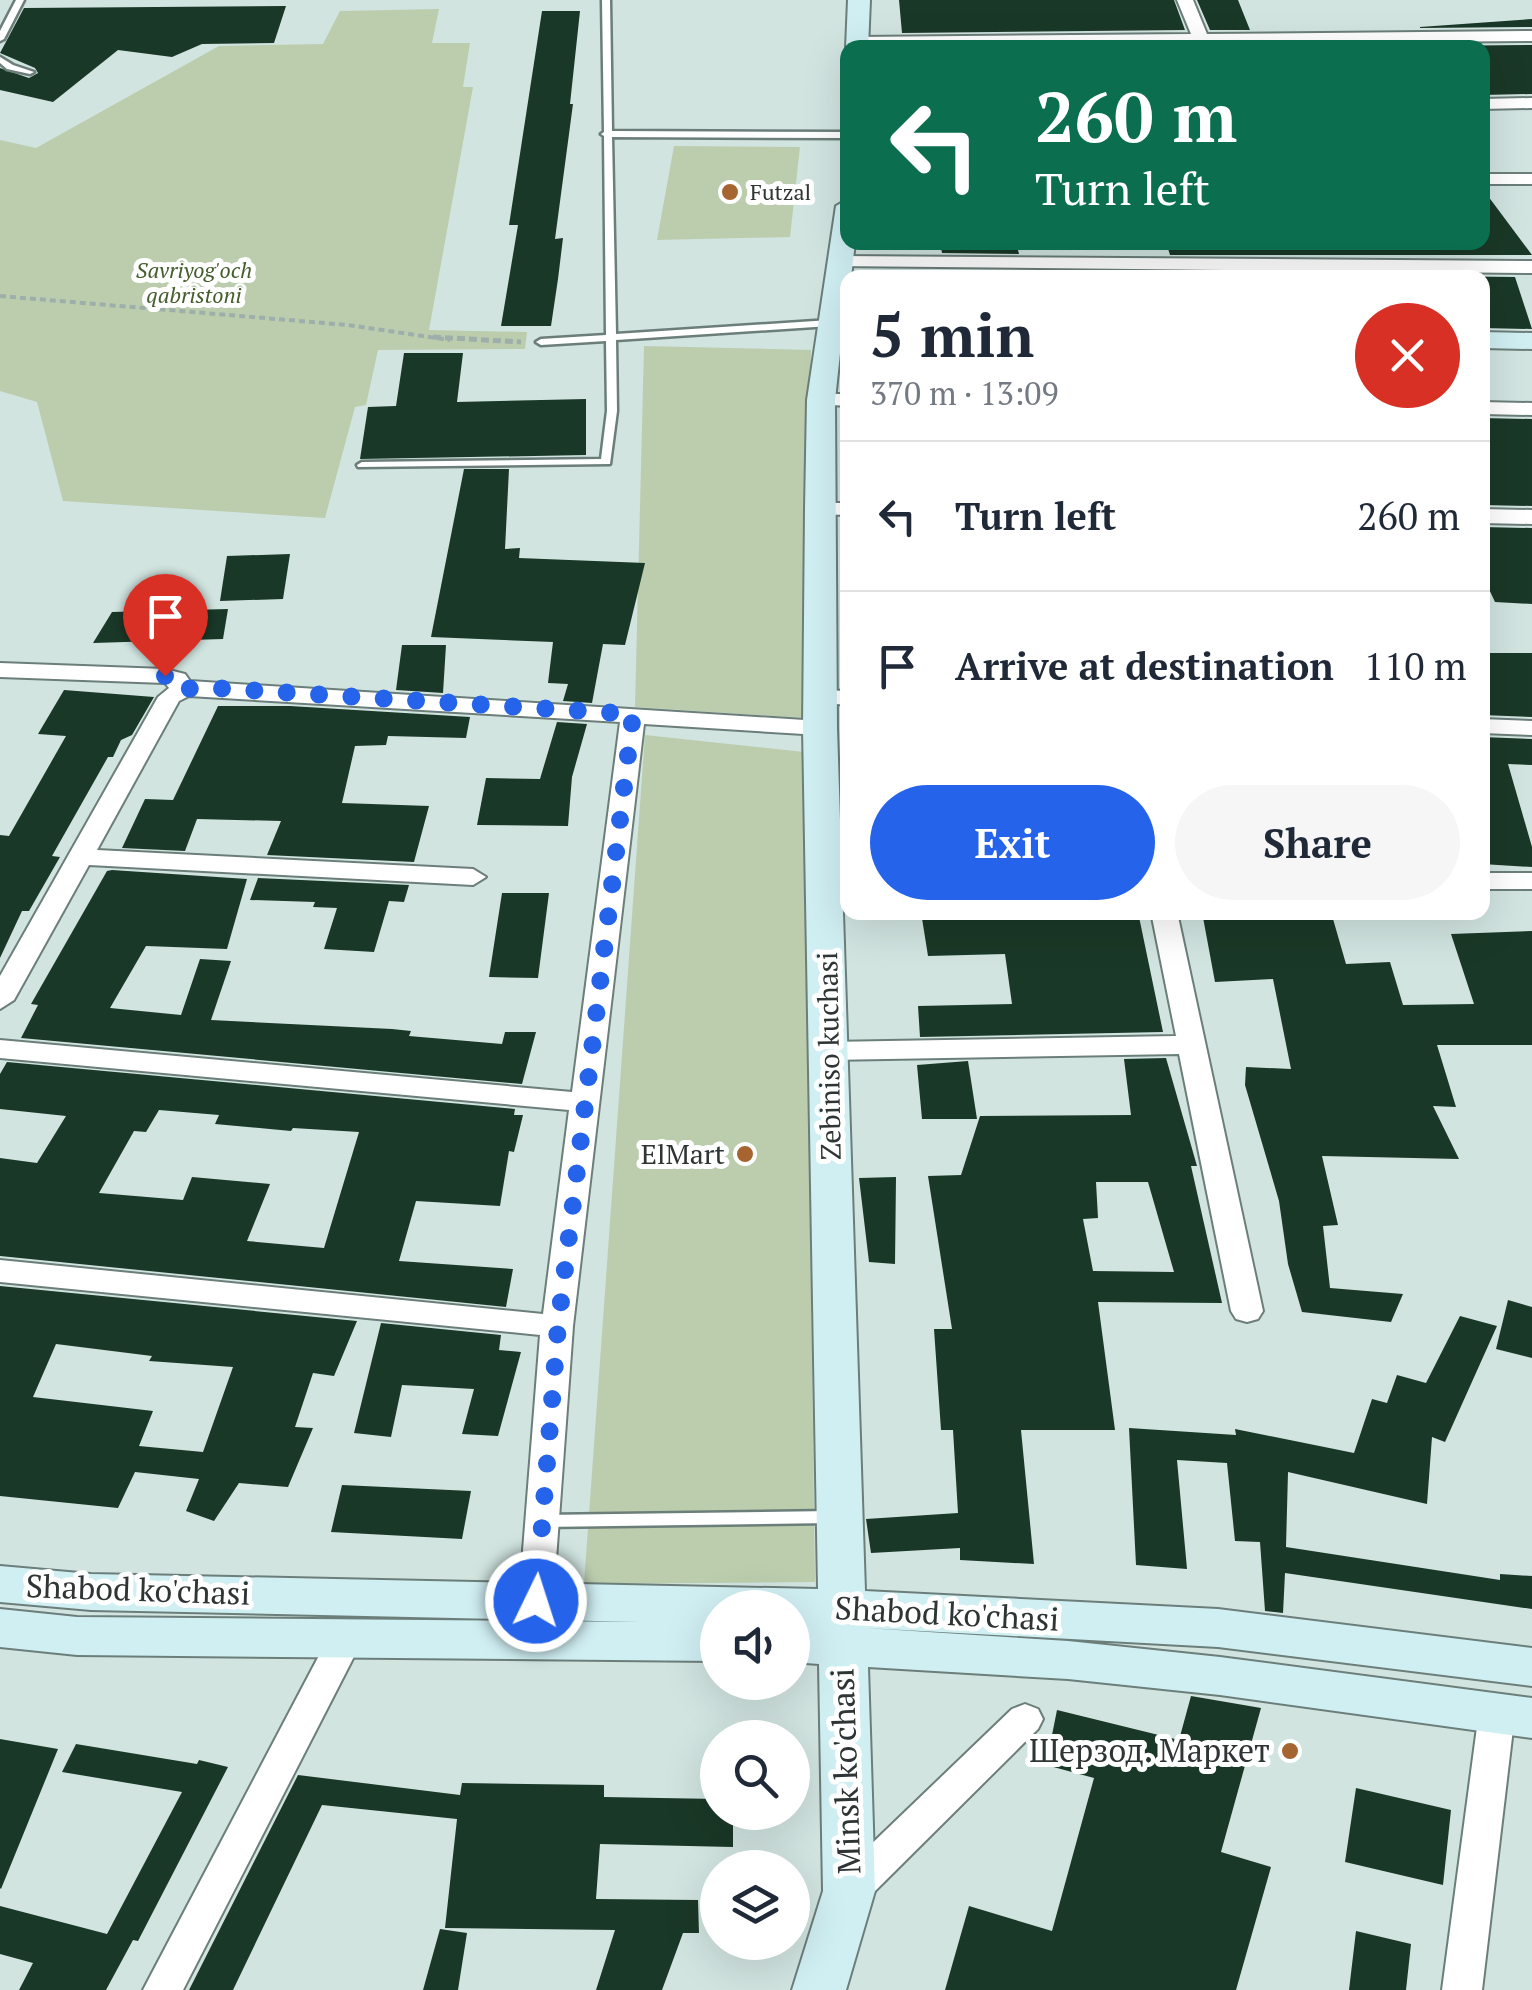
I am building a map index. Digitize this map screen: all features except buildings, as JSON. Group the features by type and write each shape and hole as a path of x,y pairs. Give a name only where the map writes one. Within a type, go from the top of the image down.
{"street":[{"path":"857,40 860,0"},
{"path":"1185,0 1200,37"},
{"path":"1071,40 1532,36"},
{"path":"1490,104 1532,104"},
{"path":"1490,179 1532,179"},
{"name":"Zebiniso kuchasi","path":"841,250 834,400 829,1050 842,1626"},
{"path":"839,262 1532,267"},
{"path":"1490,340 1532,341"},
{"path":"1490,408 1532,409"},
{"path":"1490,516 1532,516"},
{"path":"0,670 165,676 177,679 182,690"},
{"path":"0,1000 170,697 182,690 218,688 633,714 830,708"},
{"path":"536,1601 558,1326 633,714"},
{"path":"1490,726 1532,728"},
{"path":"80,857 473,877"},
{"path":"1490,881 1532,881"},
{"path":"1165,920 1247,1312"},
{"path":"829,1050 1189,1046"},
{"path":"0,1049 585,1102"},
{"path":"0,1271 558,1326"},
{"name":"Shabod ko'chasi","path":"0,1584 91,1592 536,1601 842,1626 1068,1660 1514,1715"},
{"name":"Shabod ko'chasi","path":"810,1637 842,1626 1218,1628 1532,1667"},
{"name":"Minsk ko'chasi","path":"819,1990 849,1891 842,1626"},
{"name":"Shabod ko'chasi","path":"0,1628 77,1636 700,1642"},
{"path":"163,1990 345,1639"},
{"path":"1462,1990 1514,1715"},
{"path":"849,1891 1025,1719"}],"lane":[{"path":"0,40 20,0"},
{"path":"362,465 606,462 612,411 606,0"},
{"path":"0,59 10,67 30,72"},
{"path":"605,134 840,135"},
{"path":"540,342 839,323"},
{"path":"542,1522 840,1517"}],"path":[{"path":"0,296 348,325 459,341 540,342"}],"green space":[{"name":"Savriyog'och qabristoni","path":"439,9 432,43 470,43 463,87 473,87 429,330 527,332 525,349 378,350 366,405 355,407 325,518 63,501 37,402 0,391 0,140 36,148 219,46 323,44 340,11"},
{"name":"Futzal","path":"674,146 800,147 790,237 657,240"},
{"path":"644,346 811,350 803,718 635,707"},
{"path":"645,735 804,752 815,1582 584,1584"}],"place":[{"name":"Futzal","path":"730,192"},
{"name":"ElMart","path":"745,1154"},
{"name":"Шерзод. Маркет","path":"1290,1751"}],"route":[{"path":"165,676 177,679 182,690 198,687 633,714 558,1326 536,1601"}]}
